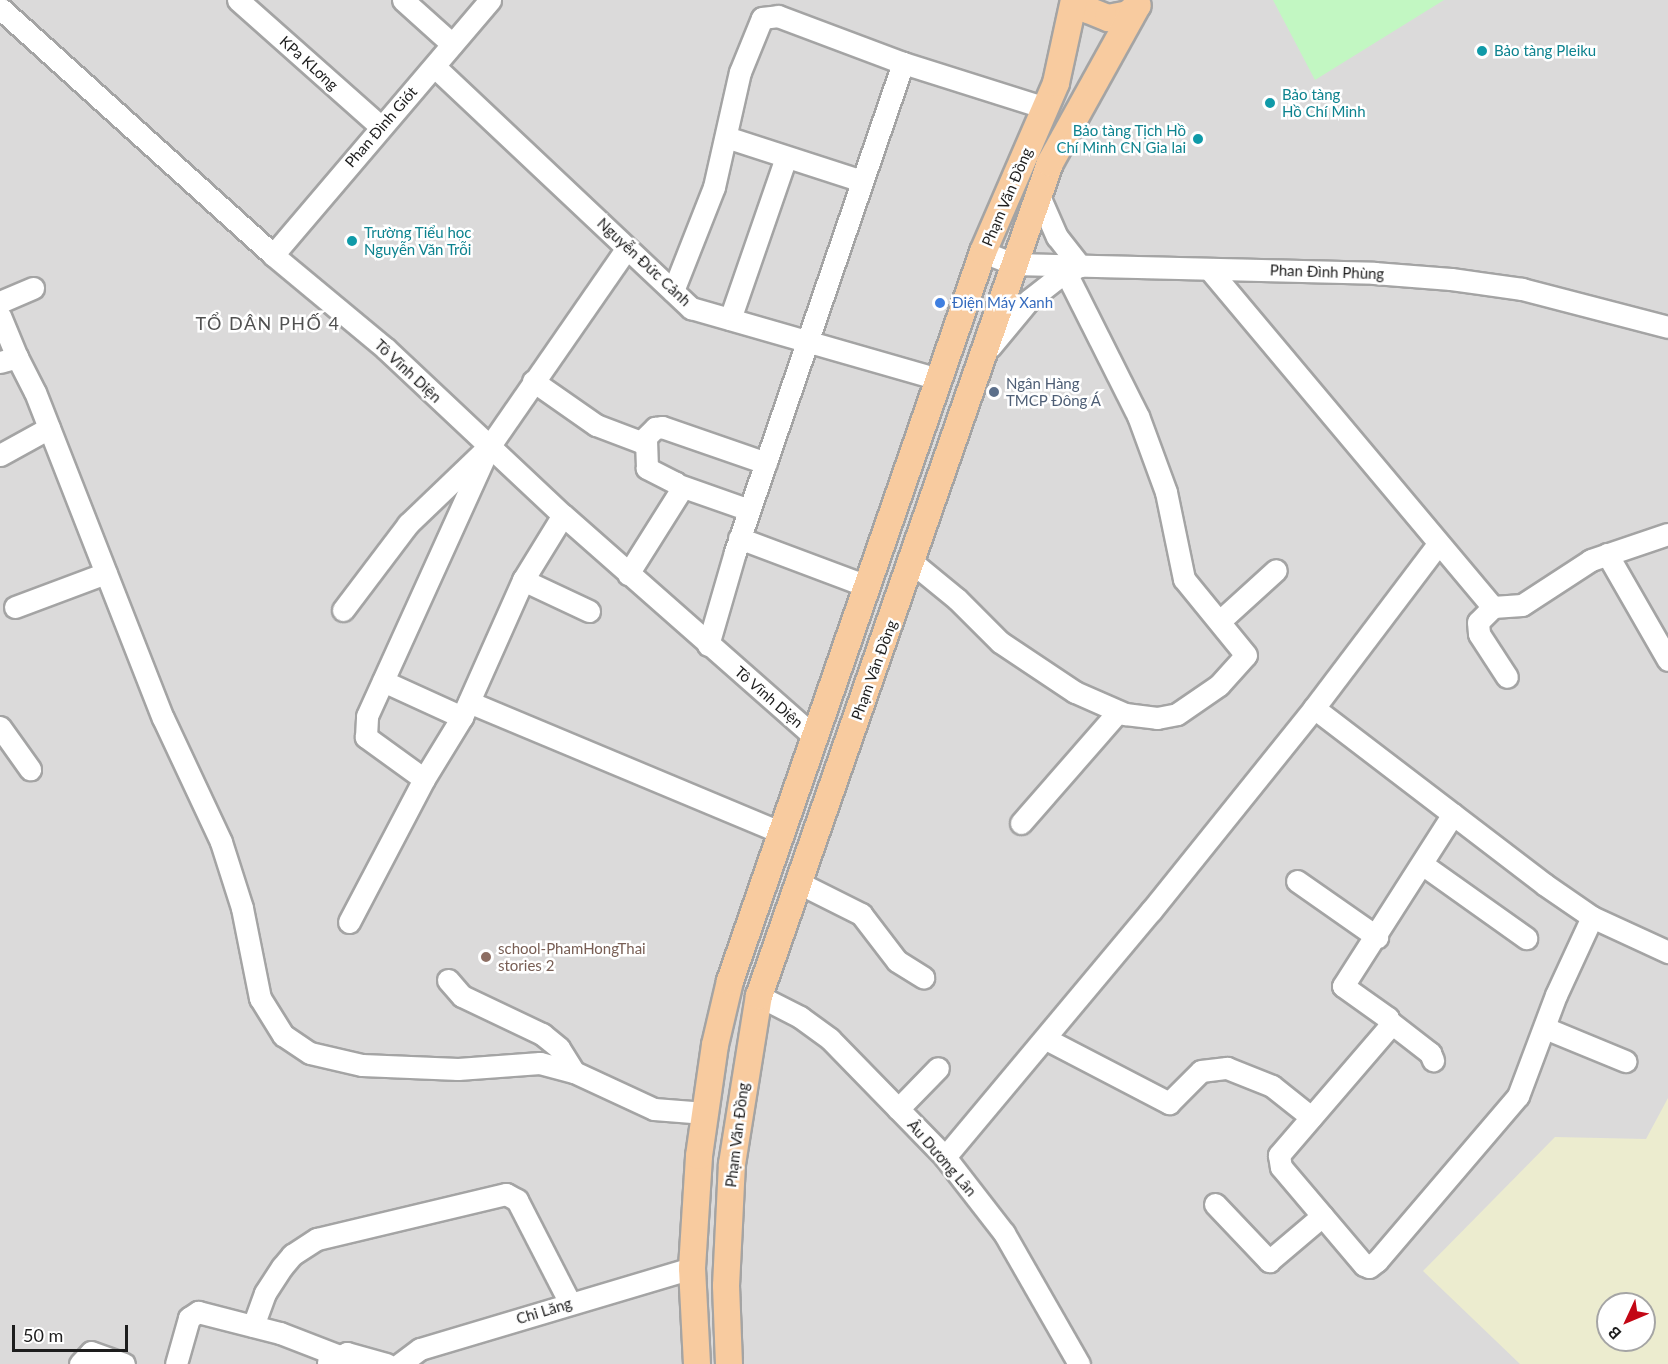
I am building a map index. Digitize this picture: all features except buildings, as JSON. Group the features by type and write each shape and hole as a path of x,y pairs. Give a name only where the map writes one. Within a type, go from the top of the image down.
{"main road":[{"name":"Phạm Văn Đồng","path":"697,1364 692,1268 705,1113 715,1045 730,981 983,252 1046,108 1069,38 1074,0"},
{"path":"1081,0 1088,10 1108,18 1128,14 1139,3"},
{"name":"Phạm Văn Đồng","path":"729,1364 726,1286 732,1164 759,996 797,882 913,563 1050,163 1084,96 1139,3"},
{"path":"814,736 845,749"}],"street":[{"name":"KPa KLơng","path":"238,0 380,126"},
{"path":"403,0 452,44"},
{"name":"Phan Đình Giót","path":"273,255 380,126 435,67 490,0"},
{"name":"Tô Vĩnh Diện","path":"0,8 273,255 385,348 628,574 814,736"},
{"path":"673,291 714,187 740,72 756,27 769,15 903,63 1046,108"},
{"path":"708,645 739,538 903,63"},
{"name":"Nguyễn Đức Cảnh","path":"435,67 691,308 938,379"},
{"path":"726,137 862,181"},
{"path":"730,319 786,157"},
{"path":"913,563 1000,642 1075,692 1118,712 1143,717 1171,716 1220,685 1246,655 1221,620 1184,579 1166,492 1138,416 1069,268 1039,196"},
{"path":"424,779 366,737 367,716 489,447 532,381 627,248"},
{"name":"Phan Đình Phùng","path":"983,252 1014,264 1069,268 1209,269 1451,279 1522,288 1668,327"},
{"path":"1001,302 1018,288 1069,268"},
{"path":"982,360 1029,300 1069,268"},
{"path":"1209,269 1493,607"},
{"path":"0,302 33,288"},
{"path":"0,316 8,359 49,428 163,718 221,842 242,908 260,998 282,1035 310,1053 362,1065 458,1069 525,1062 574,1072 654,1109 705,1113"},
{"path":"532,381 596,425 641,442 646,440 655,428 662,427 765,463"},
{"path":"0,455 49,428"},
{"path":"646,440 647,468 681,486 749,510"},
{"path":"343,610 408,524 489,447"},
{"path":"628,574 681,486"},
{"path":"350,922 424,779 465,709 524,580 563,515"},
{"path":"1507,677 1479,634 1478,622 1493,607 1522,606 1591,560 1668,534"},
{"path":"739,538 867,586"},
{"path":"945,1156 1046,1039 1314,708 1438,544"},
{"path":"1607,554 1668,660"},
{"path":"1221,620 1276,570"},
{"path":"15,606 106,573"},
{"path":"524,580 589,611"},
{"path":"383,681 465,709 780,832"},
{"path":"1314,708 1593,917 1668,952"},
{"path":"1021,823 1118,712"},
{"path":"0,727 30,769"},
{"path":"1433,1060 1430,1053 1343,986 1377,937 1453,814"},
{"path":"1422,864 1526,938"},
{"path":"1296,881 1377,937"},
{"path":"797,882 861,914 897,961 923,977"},
{"path":"1390,1022 1279,1155 1278,1161 1364,1264 1374,1264 1518,1096 1593,917"},
{"path":"448,980 462,996 542,1034 559,1048 574,1072"},
{"name":"Âu Dương Lân","path":"759,996 800,1017 830,1039 945,1156 1004,1233 1079,1364"},
{"path":"1545,1028 1625,1061"},
{"path":"1046,1039 1169,1102 1201,1071 1227,1068 1272,1086 1311,1117"},
{"path":"898,1109 938,1068"},
{"path":"253,1326 265,1293 282,1267 292,1255 317,1239 506,1194 517,1200 570,1303"},
{"path":"1215,1204 1269,1261 1322,1216"},
{"name":"Chi Lăng","path":"400,1364 420,1349 692,1268"},
{"path":"176,1364 189,1318 195,1312 253,1326 332,1359 357,1354 386,1364"},
{"path":"80,1364 94,1352 124,1364"}],"shaded area":[{"path":"0,0 1668,0 1668,1364 0,1364"}],"green space":[{"path":"1273,0 1444,0 1315,80"},
{"path":"1668,1098 1668,1364 1520,1364 1423,1271 1555,1137 1646,1139"}],"place":[{"name":"Bảo tàng Pleiku","path":"1482,51"},
{"name":"Bảo tàng Hồ Chí Minh","path":"1270,103"},
{"name":"Bảo tàng Tịch Hồ Chí Minh CN Gia lai","path":"1198,139"},
{"name":"Trường Tiểu học Nguyễn Văn Trỗi","path":"352,241"},
{"name":"Điện Máy Xanh","path":"940,303"},
{"name":"Ngân Hàng TMCP Đông Á","path":"994,392"},
{"name":"school-PhamHongThai stories 2","path":"486,957"}],"district":[{"name":"TỔ DÂN PHỐ 4","path":"268,323"}]}
